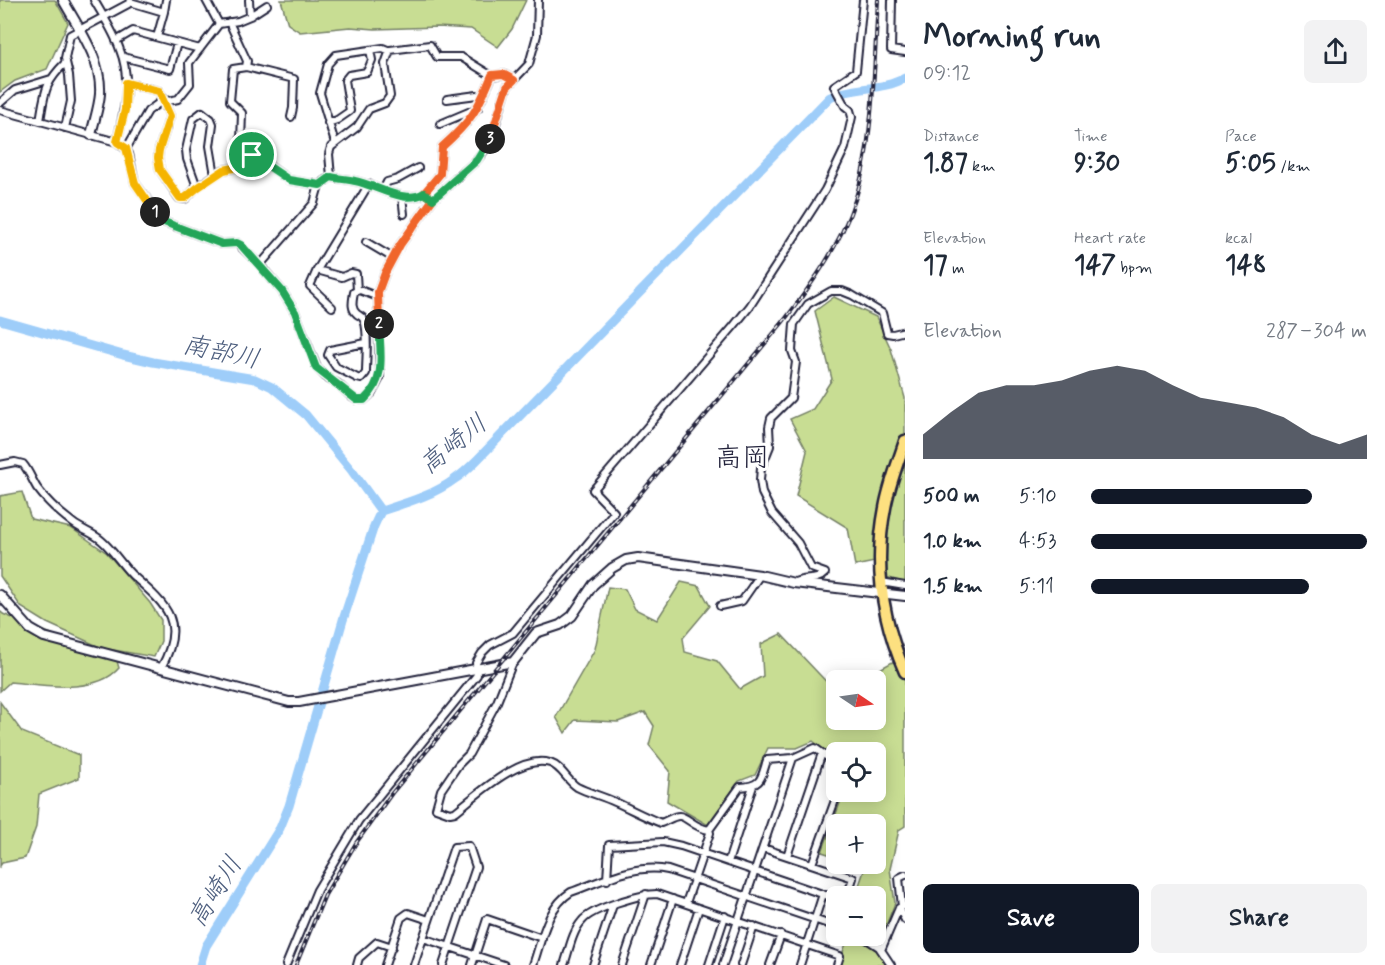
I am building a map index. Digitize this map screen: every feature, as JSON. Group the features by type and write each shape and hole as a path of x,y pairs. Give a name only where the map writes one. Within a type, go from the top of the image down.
{"highway":[{"path":"905,441 892,477 880,538 880,582 886,618 905,672"}],"street":[{"path":"63,0 94,58 100,85 100,96 91,135"},
{"path":"94,0 123,57 126,83 125,110 117,142"},
{"path":"157,38 166,0"},
{"path":"206,0 219,24"},
{"path":"249,0 250,16"},
{"path":"0,110 117,142 126,148 135,183 164,222 222,244 237,243 282,291 295,312 316,368 357,400 364,400 372,393 380,378 378,297 383,277 393,258 433,199 484,151 493,133 507,87 529,64 537,35 538,0"},
{"path":"286,965 317,890 359,820 477,675 476,663 482,653 490,645 513,633 614,512 593,490 733,327 754,299 834,174 845,148 852,117 834,86 856,71 863,0"},
{"path":"892,0 891,50 905,52"},
{"path":"65,128 71,91 66,62 70,35 130,2 164,12"},
{"path":"126,148 148,111 164,102 178,99 190,84 189,63 219,24 250,16 267,5"},
{"path":"229,22 247,62 246,67"},
{"path":"116,41 134,31 200,49"},
{"path":"123,57 170,69 177,43"},
{"path":"331,177 329,151 335,143 357,127 369,109 388,100 390,90 385,64 392,49 430,45 437,57 461,57 492,75 503,74 514,80"},
{"path":"335,143 320,93 328,64 336,55 383,48 390,51"},
{"path":"328,123 338,120 350,111 345,80 349,75 368,72 372,60 370,50"},
{"path":"40,121 46,86 66,62"},
{"path":"291,117 294,79 246,67 233,69 230,101 242,113 241,142 243,147 289,180 320,185"},
{"path":"260,265 314,203 320,185 331,177 369,184 396,195 419,196 424,193 440,174 442,147 462,129 478,108 492,75"},
{"path":"0,103 15,90 51,79"},
{"path":"126,83 159,91 170,116 159,150 160,170 182,199 224,170 243,166 252,155"},
{"path":"447,99 477,95 482,99"},
{"path":"440,124 478,108"},
{"path":"197,188 186,150 193,119 202,112 212,119 210,146 215,176"},
{"path":"383,190 387,182 418,168"},
{"path":"332,307 310,286 317,270 369,184"},
{"path":"424,193 433,199"},
{"path":"402,196 404,214"},
{"path":"366,242 393,258"},
{"path":"317,270 342,277 351,273 356,274 357,291 354,292 352,307 364,321 366,343 366,373 361,379 336,367 328,355 330,350 366,343"},
{"path":"357,291 378,297"},
{"path":"794,583 801,579 822,577 825,573 811,568 798,543 772,513 762,493 760,480 761,468 770,446 771,418 791,398 796,362 792,351 794,324 808,304 831,291 842,291 882,313 887,333 905,332"},
{"path":"0,465 15,462 22,464 42,495 74,524 99,538 130,573 152,590 167,610 173,633 173,644 161,668"},
{"path":"709,830 695,826 682,816 676,816 661,823 640,815 574,785 560,769 552,763 542,761 512,769 455,812 450,813 436,808 441,790 458,765 469,754 497,702 513,662 536,633 560,625 572,616 593,585 612,568 626,560 638,558 760,575 794,583 905,596"},
{"path":"720,606 742,601 760,575"},
{"path":"880,582 905,586"},
{"path":"0,595 37,634 289,702 513,662"},
{"path":"686,903 709,830 740,787 753,786 760,782 767,760 793,758 815,748 826,756"},
{"path":"787,856 822,753"},
{"path":"723,965 793,758"},
{"path":"728,862 753,786"},
{"path":"812,864 834,802"},
{"path":"607,880 609,845 663,842 826,895"},
{"path":"414,965 454,848 469,846 476,867 443,965"},
{"path":"763,848 853,878 850,886"},
{"path":"533,965 551,912 559,901 572,892 632,871 654,867 694,878 826,923"},
{"path":"905,875 899,878 905,920"},
{"path":"622,965 646,894"},
{"path":"564,965 577,928 583,918 588,914 646,894 657,894 686,903 840,956 837,965"},
{"path":"800,965 823,894"},
{"path":"651,965 673,899"},
{"path":"593,965 613,905"},
{"path":"881,950 902,907"},
{"path":"680,965 699,908"},
{"path":"386,965 401,918 408,913 429,920"},
{"path":"709,965 725,916"},
{"path":"472,965 487,920 543,938"},
{"path":"741,965 754,926"},
{"path":"770,965 781,935"},
{"path":"423,938 502,965"},
{"path":"357,965 359,958 376,942 392,947"},
{"path":"877,946 891,965"}],"green space":[{"path":"0,0 55,0 68,23 47,69 15,81 0,92"},
{"path":"281,0 526,0 512,29 498,47 471,29 350,27 300,32 288,24"},
{"path":"834,297 876,317 891,349 905,398 905,583 880,575 874,562 855,566 848,528 796,496 807,451 790,419 813,409 832,379 815,311"},
{"path":"22,492 31,519 71,528 107,553 150,603 161,620 161,641 154,657 102,648 47,623 21,607 0,576 0,496"},
{"path":"681,582 699,586 710,606 683,638 685,652 717,661 740,689 763,676 761,644 781,634 826,681 826,730 886,730 886,670 878,670 896,660 905,678 905,826 899,830 890,869 895,903 886,926 886,886 859,886 863,874 886,874 886,814 836,814 840,802 886,802 886,742 826,742 826,751 813,741 797,748 768,748 755,775 739,781 708,825 667,801 670,771 649,745 654,726 645,712 618,722 575,720 565,733 556,717 595,649 608,587 625,589 635,609 657,620"},
{"path":"0,611 117,661 119,668 97,682 83,685 52,686 10,682 0,691"},
{"path":"0,702 22,732 79,755 79,778 39,794 36,827 25,858 2,863 0,866"},
{"path":"826,841 826,853 822,852"},
{"path":"845,946 872,946 888,965 838,965"}],"waterway":[{"name":"高崎川","path":"200,965 206,946 280,828 289,806 343,620 381,511 438,490 469,468 830,97 849,91 887,85 905,78"},
{"name":"南部川","path":"0,320 123,355 255,379 272,387 306,415 381,511"}],"railway":[{"path":"296,965 325,895 356,843 392,793 783,322 824,264 849,217 866,153 870,128 878,0"}],"district":[{"name":"高岡","path":"742,458"}],"route":[{"path":"252,155 243,166 224,170 185,198 180,198 160,170 159,150 170,116 159,91 126,83 125,110 117,142 126,148 132,177 153,210 164,222 222,244 241,245 282,291 295,312 316,368 345,389 352,397 364,400 372,393 380,378 378,292 400,245 433,199 424,193 440,174 442,147 478,110 492,75 503,74 514,80 507,87 493,133 484,151 433,199 424,193 419,196 396,195 369,184 331,177 320,185 289,180 252,155"}]}
